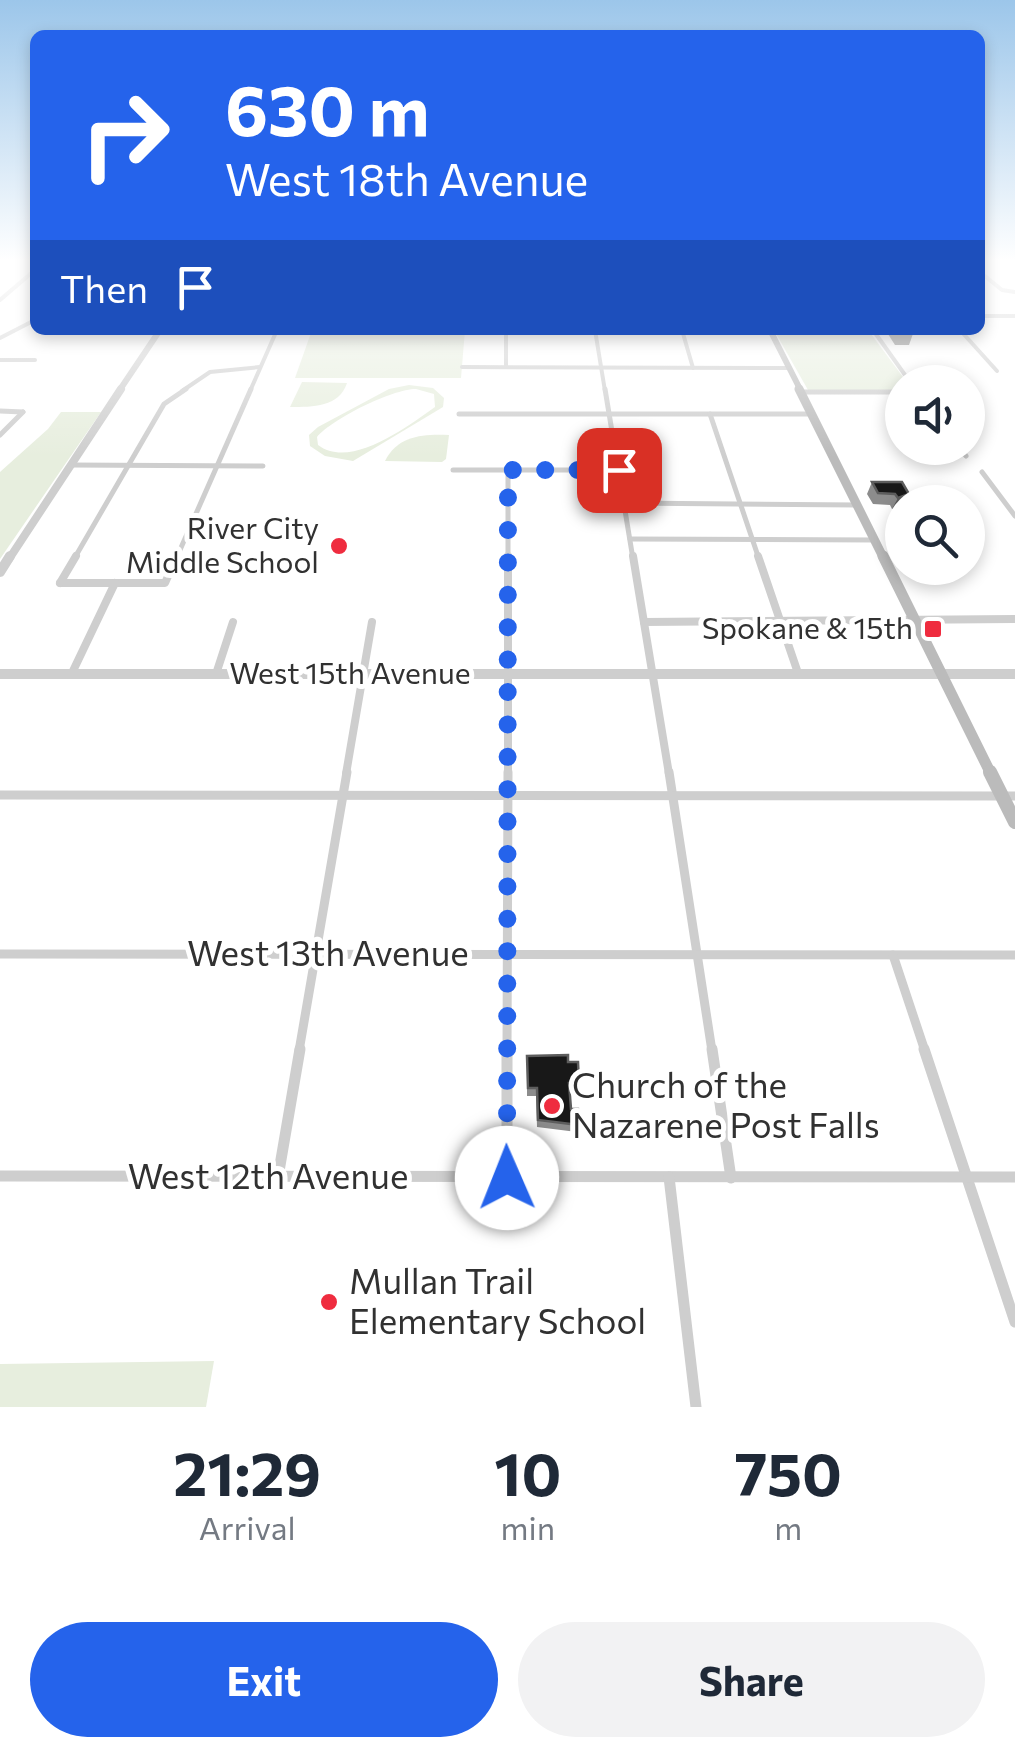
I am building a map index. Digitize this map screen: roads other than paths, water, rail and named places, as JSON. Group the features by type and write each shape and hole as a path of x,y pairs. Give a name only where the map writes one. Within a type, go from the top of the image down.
{"main road":[{"path":"772,335 913,620 1008,796 1015,822"}],"street":[{"path":"0,338 24,326"},
{"path":"0,572 157,335"},
{"path":"260,367 218,370 196,379 164,404 60,583 164,583 275,335"},
{"path":"506,335 506,367"},
{"path":"596,335 673,796 731,1178"},
{"path":"683,335 694,368"},
{"path":"877,335 898,365"},
{"path":"964,335 996,372"},
{"path":"0,360 35,360"},
{"path":"462,367 789,368"},
{"path":"800,392 885,392"},
{"path":"0,411 23,412 0,435"},
{"path":"459,414 811,414"},
{"path":"710,414 798,674"},
{"path":"70,465 263,466"},
{"path":"453,470 619,470"},
{"path":"507,1178 508,470"},
{"path":"982,472 1015,516"},
{"path":"624,503 857,505"},
{"path":"630,539 875,540"},
{"path":"72,673 115,583"},
{"path":"644,622 1015,619"},
{"path":"216,674 233,622"},
{"path":"278,1177 372,622"},
{"name":"West 15th Avenue","path":"0,674 1015,674"},
{"path":"0,795 1008,796"},
{"name":"West 13th Avenue","path":"0,954 1015,955"},
{"path":"894,955 1015,1322"},
{"name":"West 12th Avenue","path":"0,1176 1015,1178"},
{"path":"668,1177 696,1407"}],"place":[{"name":"River City Middle School","path":"339,546"},
{"name":"Spokane & 15th","path":"933,629"},
{"name":"Church of the Nazarene Post Falls","path":"552,1106"},
{"name":"Mullan Trail Elementary School","path":"329,1302"}]}
